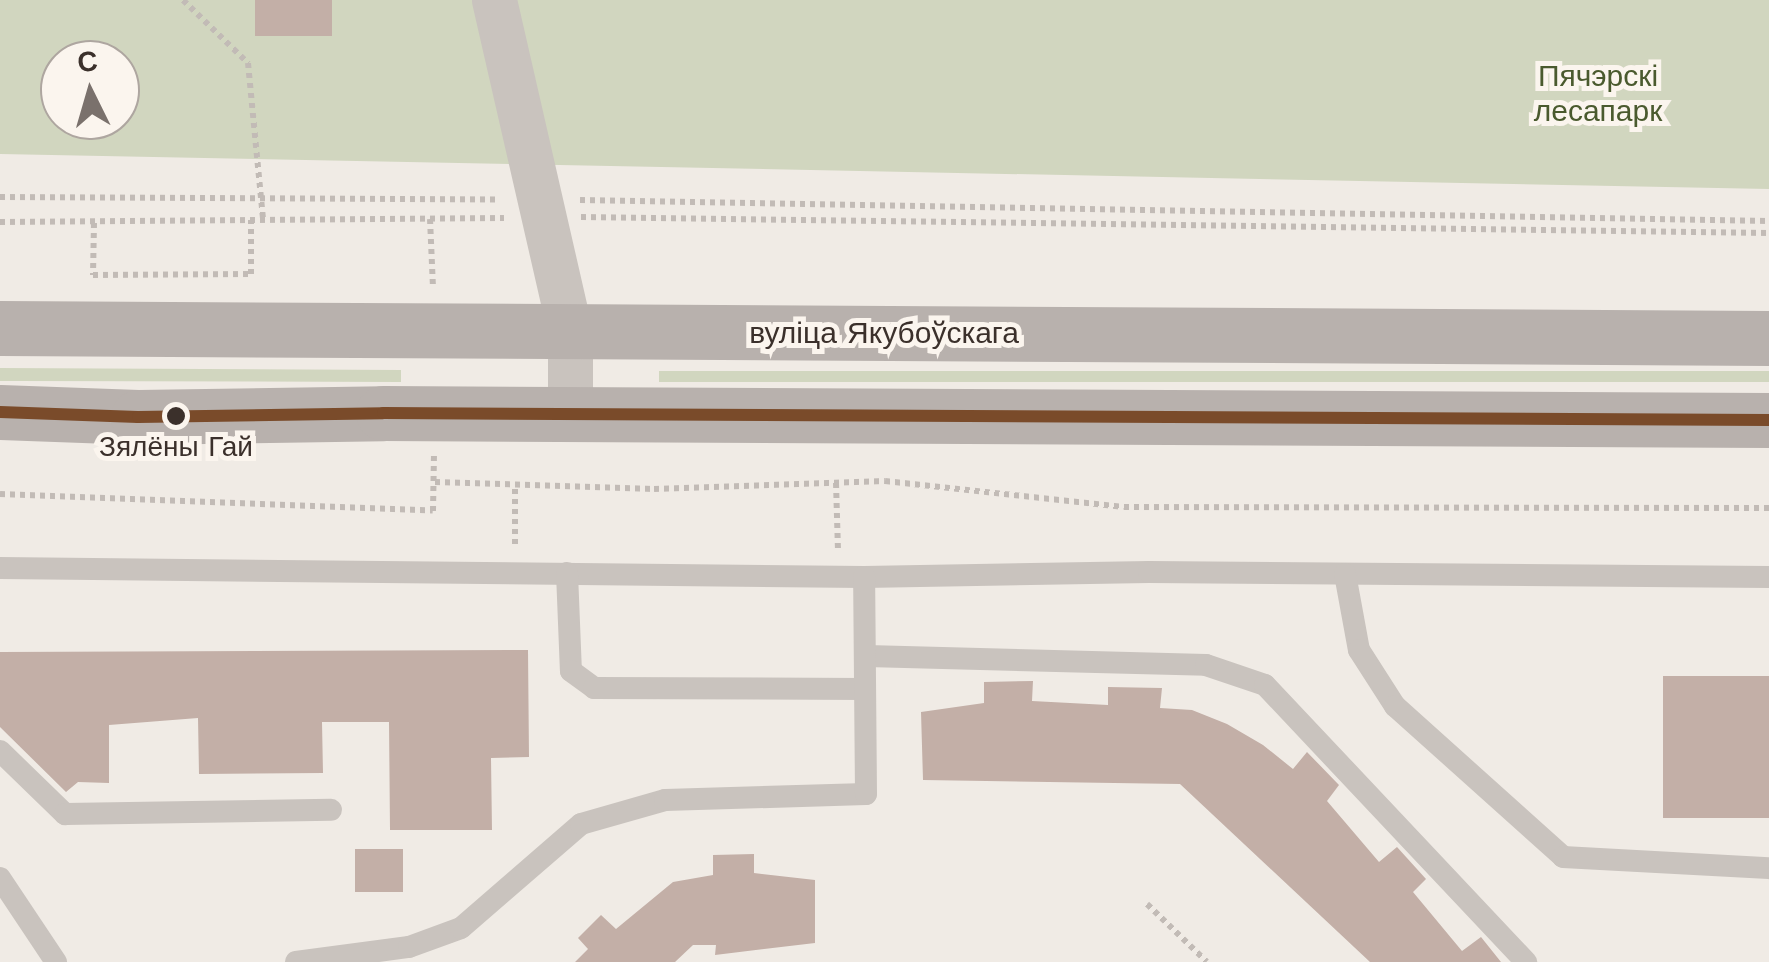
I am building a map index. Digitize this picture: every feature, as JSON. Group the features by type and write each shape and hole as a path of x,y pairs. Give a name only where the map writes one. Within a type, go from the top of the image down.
{"main road":[{"name":"вуліца Якубоўскага","path":"0,328 1769,338"},
{"path":"0,412 138,418 1769,420"}],"street":[{"path":"494,0 570,331 570,416"}],"lane":[{"path":"0,568 864,577 1769,577"},
{"path":"567,574 571,672 594,688 865,689"},
{"path":"1345,574 1358,650 1395,706 1563,857 1769,868"},
{"path":"296,962 409,947 461,928 580,824 666,800 866,794 864,577"},
{"path":"867,656 1206,665 1265,686 1526,962"},
{"path":"0,751 65,814 331,810"},
{"path":"0,878 56,962"}],"path":[{"path":"182,0 248,63 263,220"},
{"path":"0,197 263,198 543,209 1769,234"},
{"path":"0,222 263,220 543,209 1769,221"},
{"path":"94,223 93,275 251,274 251,220"},
{"path":"0,494 433,510 434,482 654,489 885,481 1124,507 1769,508"},
{"path":"836,483 839,576"},
{"path":"514,571 515,485"},
{"path":"1147,904 1206,962"}],"green space":[{"name":"Пячэрскі лесапарк","path":"0,0 1769,0 1769,189 0,154"},
{"path":"0,368 401,370 401,382 0,381"},
{"path":"659,371 1769,371 1769,382 659,382"}],"building":[{"path":"255,0 332,0 332,36 255,36"},
{"path":"528,650 529,757 491,758 492,830 390,830 389,722 322,722 323,773 199,774 198,718 109,725 109,783 78,782 66,792 0,727 0,652"},
{"path":"1663,676 1769,676 1769,818 1663,818"},
{"path":"1033,681 1032,701 1108,705 1108,687 1162,688 1160,708 1192,710 1227,724 1293,769 1307,752 1339,785 1327,801 1379,862 1397,847 1426,879 1413,892 1462,951 1481,937 1501,962 1370,962 1180,784 923,780 921,712 984,703 984,682"},
{"path":"355,849 403,849 403,892 355,892"},
{"path":"754,854 754,873 815,880 815,943 715,955 716,945 693,945 675,962 575,962 588,949 578,938 601,915 616,929 673,882 713,875 713,855"}],"transit line":[{"path":"0,412 138,417 383,413 1769,420"}],"place":[{"name":"Зялёны Гай","path":"176,416"}]}
